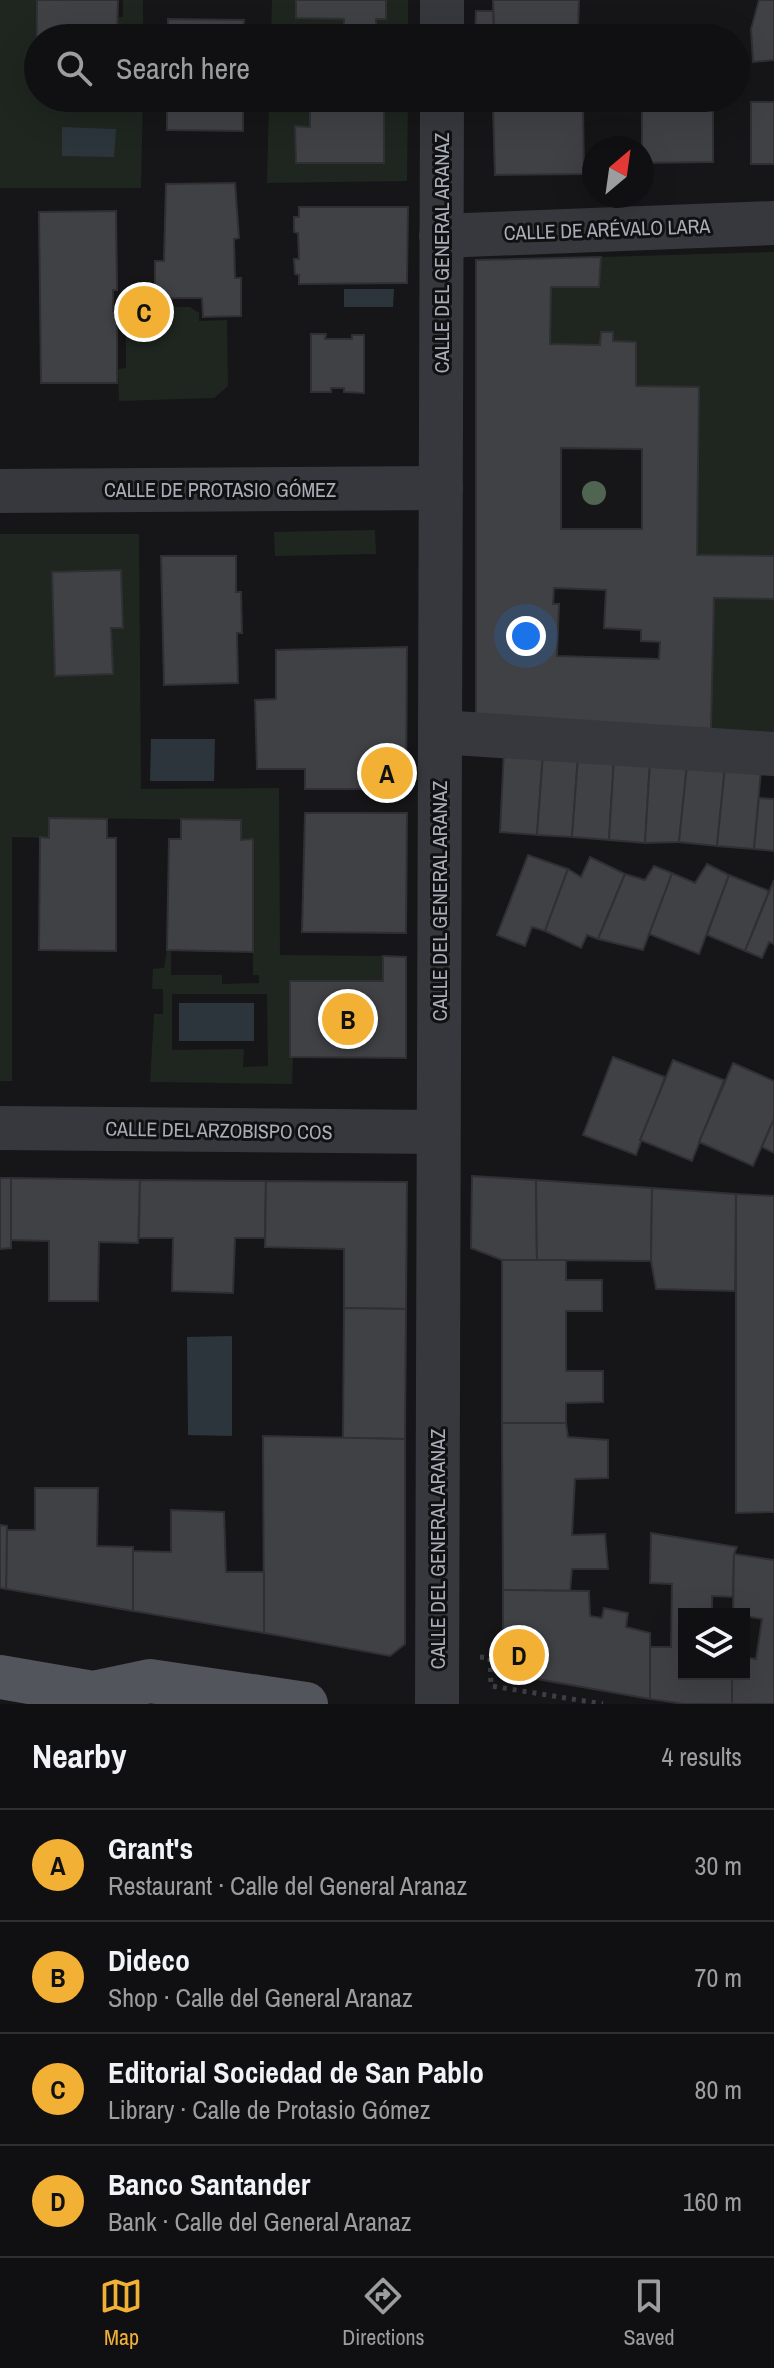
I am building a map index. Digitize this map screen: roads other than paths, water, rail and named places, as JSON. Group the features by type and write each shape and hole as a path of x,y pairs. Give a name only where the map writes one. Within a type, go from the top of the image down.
{"main road":[{"path":"0,1677 102,1698 150,1681 306,1704"}],"street":[{"path":"442,0 442,24"},
{"name":"CALLE DEL GENERAL ARANAZ","path":"437,1704 442,112"},
{"name":"CALLE DE ARÉVALO LARA","path":"441,236 774,223"},
{"name":"CALLE DE PROTASIO GÓMEZ","path":"0,491 441,488"},
{"path":"440,732 774,754"},
{"name":"CALLE DEL ARZOBISPO COS","path":"0,1128 438,1132"}],"place":[{"name":"Editorial Sociedad de San Pablo","path":"144,312"},
{"name":"Grant's","path":"387,773"},
{"name":"Dideco","path":"348,1019"},
{"name":"Banco Santander","path":"519,1655"}]}
